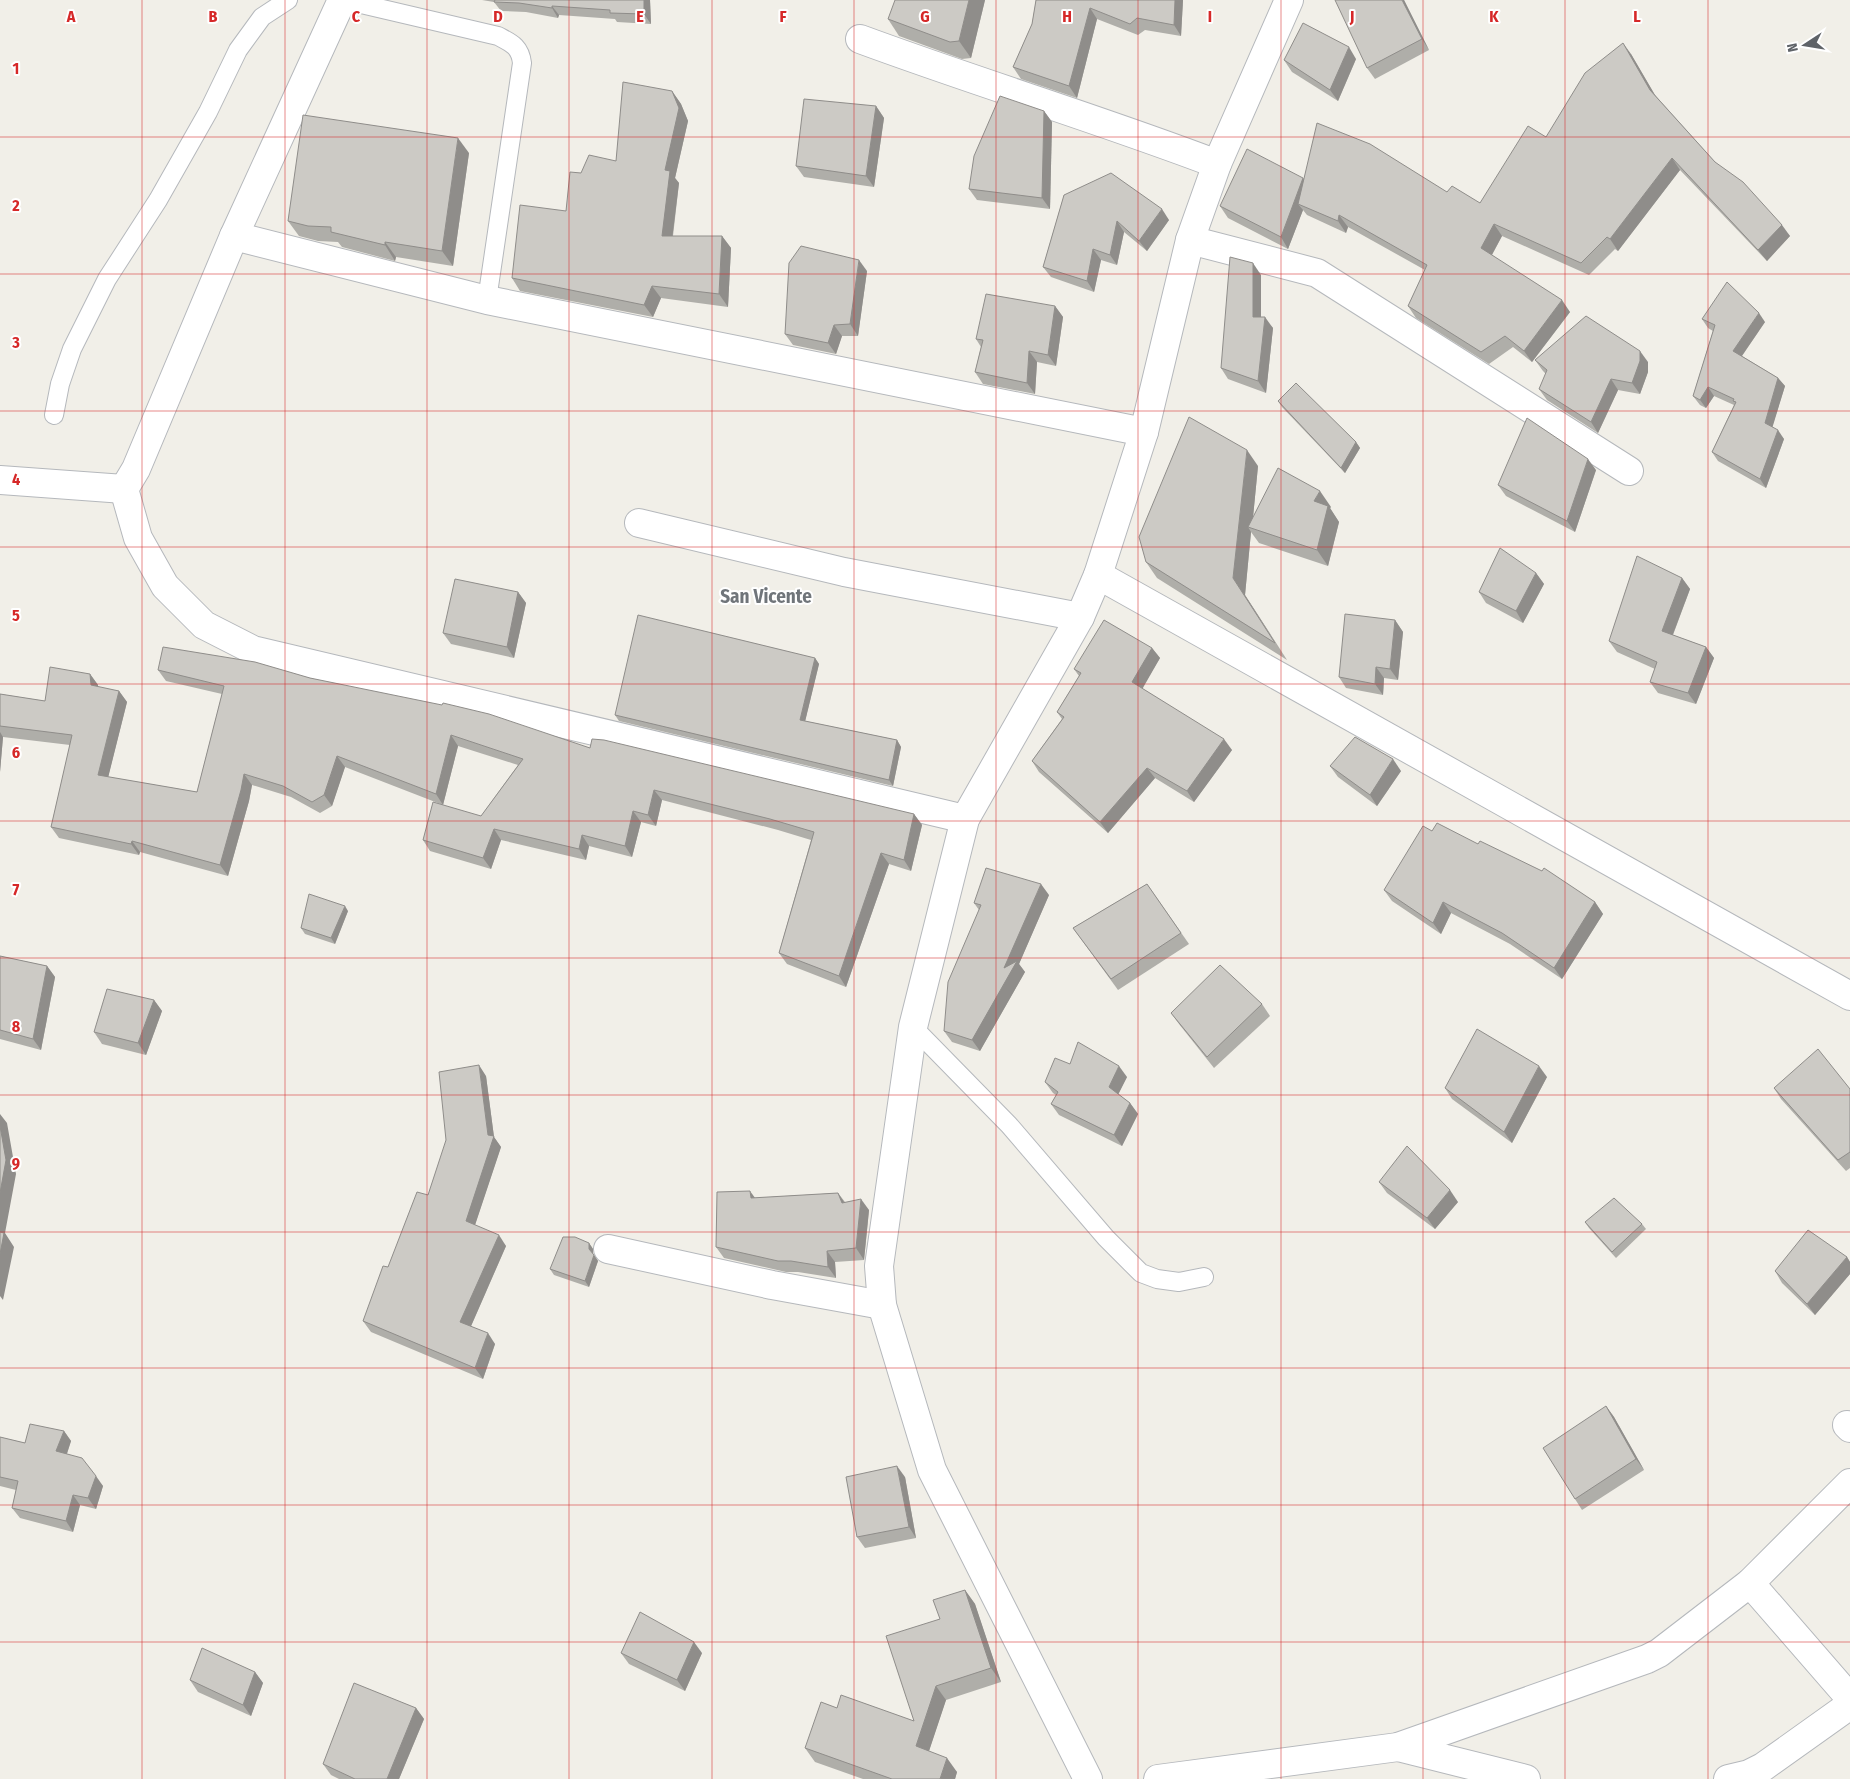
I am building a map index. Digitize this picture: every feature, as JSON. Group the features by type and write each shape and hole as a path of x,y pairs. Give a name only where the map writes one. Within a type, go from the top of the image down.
{"street":[{"path":"343,0 234,236 136,469 124,488 138,538 165,586 204,625 253,650 965,819"},
{"path":"1088,1779 932,1470 882,1305 879,1266 913,1027 965,819 1080,617 1098,575 1144,432 1190,240 1217,164 1289,0"},
{"path":"860,39 945,70 1140,135 1217,164"},
{"path":"234,236 487,300 1144,432"},
{"path":"1190,240 1317,273 1629,470"},
{"path":"0,480 124,488"},
{"path":"639,523 844,572 1080,617"},
{"path":"1098,575 1850,996"},
{"path":"608,1249 772,1285 882,1305"},
{"path":"1158,1779 1398,1747 1647,1659 1659,1653 1750,1583 1850,1483"},
{"path":"1750,1583 1850,1698"},
{"path":"1728,1779 1749,1774 1763,1767 1850,1705"},
{"path":"1398,1747 1526,1779"}],"lane":[{"path":"54,415 60,384 72,350 107,280 158,200 208,112 238,50 262,17 288,0"},
{"path":"343,0 498,36 514,45 521,53 522,63 487,300"},
{"path":"913,1027 1008,1125 1106,1238 1140,1273 1157,1280 1179,1282 1204,1277"}],"building":[{"path":"495,0 644,0 644,14 610,13 610,10 552,6 552,8 519,3 494,2"},
{"path":"895,0 969,0 959,41 950,42 888,19"},
{"path":"1036,0 1175,0 1174,25 1137,18 1130,24 1090,8 1069,86 1013,67 1032,24"},
{"path":"1335,0 1402,0 1422,39 1367,68"},
{"path":"1303,23 1349,47 1330,90 1284,60"},
{"path":"1623,43 1650,90 1715,162 1743,182 1782,225 1758,250 1672,158 1610,239 1607,237 1581,263 1494,224 1481,248 1562,300 1524,351 1505,336 1481,352 1408,306 1427,265 1339,215 1338,221 1298,204 1317,123 1370,144 1447,192 1452,186 1480,203 1528,126 1546,137 1585,73"},
{"path":"623,82 672,91 679,108 665,170 670,171 662,236 722,236 719,294 652,286 644,305 512,278 520,205 566,211 570,172 581,173 589,155 616,161"},
{"path":"1000,96 1044,111 1042,198 969,189 974,156"},
{"path":"804,99 876,106 866,176 796,166"},
{"path":"303,115 458,138 442,251 385,242 385,245 331,232 331,227 308,226 288,221"},
{"path":"1247,149 1303,178 1281,237 1220,206"},
{"path":"1111,173 1162,209 1139,241 1117,221 1110,255 1093,249 1087,281 1043,267 1064,195"},
{"path":"801,246 859,260 850,324 834,325 828,343 785,334 789,263"},
{"path":"1230,257 1253,263 1253,317 1265,317 1258,381 1221,368"},
{"path":"1727,282 1759,313 1733,351 1778,378 1765,423 1778,430 1760,479 1712,452 1736,402 1733,401 1734,399 1708,387 1700,400 1693,396 1715,325 1702,319"},
{"path":"986,294 1055,306 1048,355 1029,351 1027,383 975,372 983,340 976,339"},
{"path":"1586,316 1640,351 1640,361 1632,383 1611,379 1591,422 1539,389 1547,370 1535,360"},
{"path":"1296,383 1356,442 1341,468 1278,401"},
{"path":"1189,417 1247,450 1233,578 1275,643 1146,562 1139,537"},
{"path":"1527,418 1588,459 1567,521 1498,485"},
{"path":"1278,468 1320,491 1314,501 1328,506 1317,550 1248,527"},
{"path":"1500,548 1536,573 1516,611 1479,592"},
{"path":"1637,556 1682,578 1662,631 1706,647 1688,693 1650,682 1657,662 1609,641"},
{"path":"455,579 518,592 507,647 443,633"},
{"path":"1345,614 1395,620 1390,669 1376,667 1375,684 1339,677"},
{"path":"638,615 815,658 800,720 897,740 889,780 615,715"},
{"path":"1104,620 1152,648 1132,682 1224,739 1187,791 1147,768 1100,822 1032,761 1064,717 1057,712 1081,673 1074,669"},
{"path":"163,647 255,662 310,678 442,705 443,703 489,714 590,748 592,739 604,740 914,814 904,860 881,853 839,976 779,953 814,832 654,790 648,815 633,811 625,846 582,835 579,849 494,829 483,858 423,840 433,802 481,816 523,759 451,735 436,794 337,756 324,795 312,802 283,786 244,774 220,865 132,841 131,844 51,827 72,735 0,726 0,694 45,701 50,667 90,674 91,685 119,691 98,775 197,792 224,686 158,670"},
{"path":"1355,737 1393,759 1370,795 1330,766"},
{"path":"1437,823 1478,844 1480,841 1542,871 1544,868 1595,902 1554,968 1502,933 1443,902 1433,923 1384,890 1423,826 1432,831"},
{"path":"986,868 1041,884 1004,968 1017,961 972,1040 944,1031 948,982 981,905 974,903"},
{"path":"1147,884 1181,933 1111,979 1073,928"},
{"path":"309,894 345,906 331,938 301,928"},
{"path":"0,956 47,966 33,1039 0,1030"},
{"path":"1220,965 1262,1004 1207,1057 1171,1013"},
{"path":"107,989 154,1000 138,1043 94,1032"},
{"path":"1477,1029 1539,1066 1504,1132 1445,1088"},
{"path":"1078,1042 1119,1066 1109,1087 1130,1103 1114,1135 1051,1104 1058,1092 1045,1082 1055,1058 1070,1064"},
{"path":"1818,1049 1850,1089 1850,1152 1838,1160 1774,1088"},
{"path":"479,1065 488,1135 494,1136 466,1221 499,1235 460,1322 488,1333 475,1368 363,1321 383,1266 388,1267 417,1192 428,1195 446,1140 439,1072"},
{"path":"0,1126 6,1160 0,1193"},
{"path":"1407,1146 1450,1190 1427,1218 1379,1182"},
{"path":"750,1191 751,1198 838,1193 842,1203 861,1199 856,1248 827,1251 828,1267 791,1261 778,1261 716,1247 717,1192"},
{"path":"1614,1198 1642,1224 1612,1252 1585,1222"},
{"path":"1808,1230 1847,1257 1807,1304 1775,1271"},
{"path":"0,1232 4,1233 0,1254"},
{"path":"563,1237 575,1237 589,1243 589,1249 594,1255 585,1281 550,1269"},
{"path":"1606,1406 1636,1459 1575,1499 1543,1448"},
{"path":"30,1424 64,1431 56,1451 82,1458 96,1476 88,1498 73,1495 66,1521 12,1508 18,1481 0,1477 0,1437 25,1443"},
{"path":"897,1466 909,1527 857,1537 846,1477"},
{"path":"965,1590 991,1668 936,1686 916,1746 947,1758 940,1779 892,1779 805,1748 821,1702 837,1708 841,1695 914,1721 886,1636 940,1619 933,1600"},
{"path":"640,1612 694,1642 677,1680 621,1653"},
{"path":"202,1648 255,1672 243,1705 190,1680"},
{"path":"354,1683 416,1708 387,1779 355,1779 323,1764"}],"district":[{"name":"San Vicente","path":"766,596"}]}
